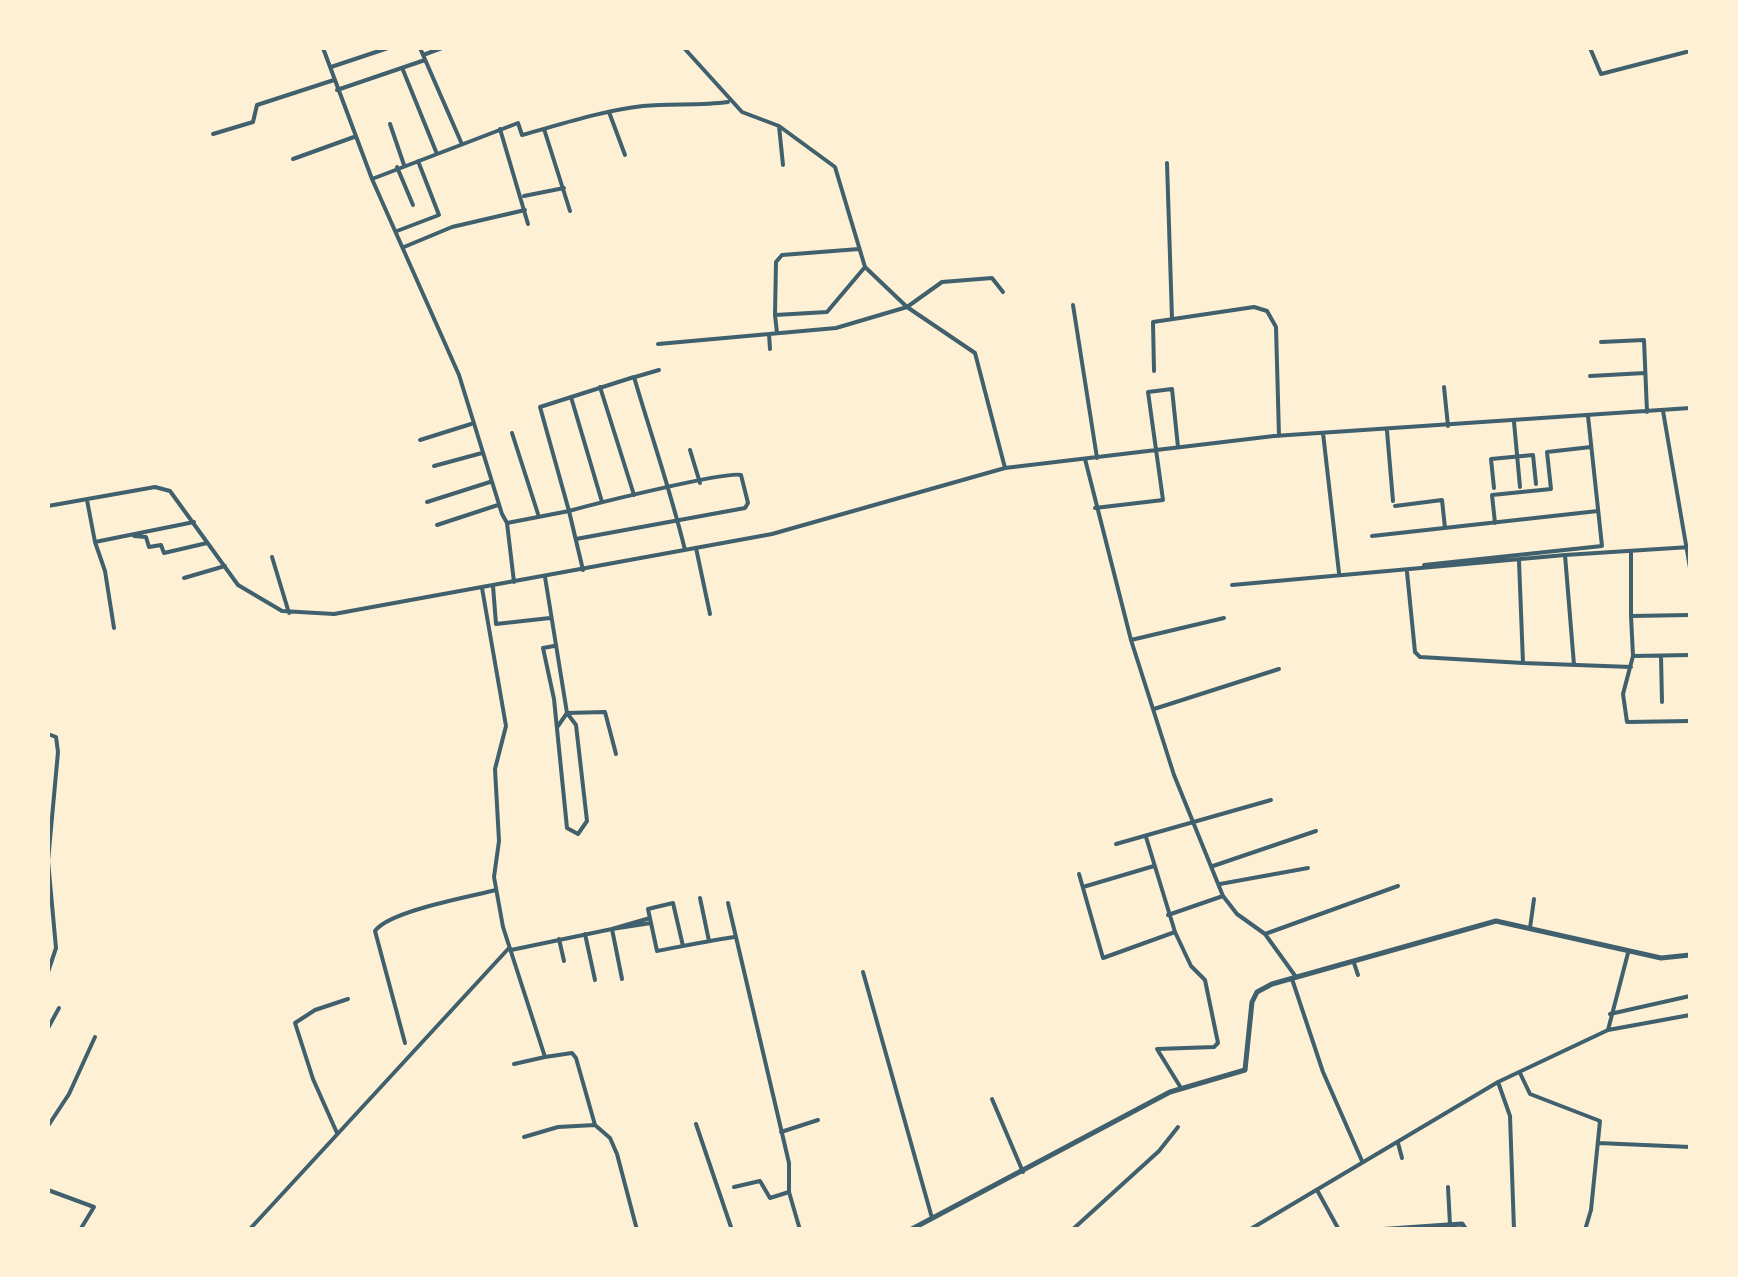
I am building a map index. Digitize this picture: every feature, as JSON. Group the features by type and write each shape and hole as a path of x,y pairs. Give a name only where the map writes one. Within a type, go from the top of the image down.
{"street":[{"path":"322,48 354,138 459,375 471,424 507,523 514,582"},
{"path":"330,67 388,48"},
{"path":"420,48 462,142"},
{"path":"337,90 403,70 442,48"},
{"path":"684,48 742,112 778,126 839,172 865,267 908,307 974,353 1005,468"},
{"path":"1590,48 1601,74 1690,51"},
{"path":"403,70 437,154"},
{"path":"213,134 253,122 257,105 334,80"},
{"path":"372,179 518,123 522,135 609,112 730,101"},
{"path":"609,112 626,155"},
{"path":"390,124 413,205"},
{"path":"778,126 783,165"},
{"path":"500,129 528,224"},
{"path":"544,130 570,211"},
{"path":"293,159 354,138"},
{"path":"397,231 439,216 418,161"},
{"path":"1167,163 1172,319"},
{"path":"522,196 564,188"},
{"path":"404,247 452,227 526,210"},
{"path":"778,333 776,262 782,255 860,250"},
{"path":"775,315 829,311 865,267"},
{"path":"658,344 836,328 908,307 934,285 949,281 992,278 1002,292"},
{"path":"1073,305 1097,458"},
{"path":"1154,371 1150,324 1254,307 1275,319 1279,436"},
{"path":"768,333 770,349"},
{"path":"1600,342 1644,340 1647,413"},
{"path":"583,570 540,408 659,370"},
{"path":"1590,376 1645,373"},
{"path":"634,377 685,550"},
{"path":"600,387 634,495"},
{"path":"1444,387 1448,426"},
{"path":"1096,508 1163,500 1146,398 1150,391 1172,390 1178,447"},
{"path":"571,396 602,502"},
{"path":"48,506 155,488 170,491 238,585 289,613 334,614 696,548 822,520 1005,468 1279,436 1690,408"},
{"path":"1664,412 1690,568"},
{"path":"1424,565 1602,546 1588,416"},
{"path":"1514,421 1520,487"},
{"path":"420,440 471,424"},
{"path":"1387,430 1394,503 1442,500 1445,528"},
{"path":"512,433 538,514"},
{"path":"1323,434 1339,575"},
{"path":"1495,523 1492,495 1550,488 1547,452 1592,447"},
{"path":"690,450 700,483"},
{"path":"434,466 482,453"},
{"path":"1494,488 1491,459 1517,456 1533,455 1536,484"},
{"path":"1086,459 1131,640 1174,775 1223,896 1237,914 1265,934 1294,978 1323,1072 1362,1162"},
{"path":"507,523 739,473 748,503 744,508 576,538"},
{"path":"427,502 490,482"},
{"path":"87,500 114,628"},
{"path":"437,525 498,505"},
{"path":"1372,536 1598,511"},
{"path":"95,542 194,522"},
{"path":"131,534 146,537 149,547 161,544 164,553 207,542"},
{"path":"1232,586 1689,547"},
{"path":"696,548 710,614"},
{"path":"1631,552 1633,656 1624,694 1627,722 1690,721"},
{"path":"1565,555 1574,665"},
{"path":"272,557 289,613"},
{"path":"1520,561 1523,662"},
{"path":"184,578 225,566"},
{"path":"1407,571 1415,652 1420,657 1630,666"},
{"path":"545,577 567,712 576,726 587,821 578,834 568,828 558,726 543,648 554,646"},
{"path":"492,586 496,624 550,618"},
{"path":"482,588 506,726 495,769 497,889 510,949 545,1057"},
{"path":"1631,616 1690,615"},
{"path":"1131,640 1224,618"},
{"path":"1633,656 1690,656"},
{"path":"1660,656 1662,702"},
{"path":"1154,710 1278,668"},
{"path":"558,726 567,712"},
{"path":"567,712 608,714 616,754"},
{"path":"48,734 56,737 58,752 48,861 56,948 48,972"},
{"path":"1116,844 1271,800"},
{"path":"1213,866 1316,830"},
{"path":"1146,837 1174,932 1205,980 1218,1042 1214,1048 1157,1049 1181,1088"},
{"path":"1083,887 1154,866"},
{"path":"1220,884 1308,868"},
{"path":"1079,874 1103,958 1174,932"},
{"path":"1265,934 1398,886"},
{"path":"406,1043 375,931 380,924 403,916 497,889"},
{"path":"1168,916 1223,896"},
{"path":"700,898 709,941"},
{"path":"1530,928 1534,899"},
{"path":"682,946 673,903 648,909 657,950 682,946 736,936"},
{"path":"728,903 792,1175 789,1192 800,1230"},
{"path":"249,1230 510,949 650,920"},
{"path":"910,1230 1181,1088 1244,1070 1257,992 1294,978 1493,921 1661,958 1690,955"},
{"path":"612,928 622,979"},
{"path":"585,934 594,980"},
{"path":"559,940 564,962"},
{"path":"1608,1030 1628,951"},
{"path":"1354,963 1358,975"},
{"path":"863,972 932,1218"},
{"path":"1610,1014 1690,996"},
{"path":"336,1134 312,1079 296,1023 314,1010 348,999"},
{"path":"48,1028 59,1008"},
{"path":"1248,1230 1498,1082 1608,1030 1690,1015"},
{"path":"48,1126 69,1094 96,1037"},
{"path":"514,1064 574,1056 594,1125 610,1138 617,1154 637,1230"},
{"path":"1520,1072 1526,1092 1598,1119 1591,1210 1584,1230"},
{"path":"1498,1082 1510,1116 1514,1230"},
{"path":"992,1099 1023,1172"},
{"path":"781,1132 818,1120"},
{"path":"696,1124 732,1230"},
{"path":"524,1138 558,1127 594,1125"},
{"path":"1072,1230 1159,1150 1178,1127"},
{"path":"1398,1142 1402,1158"},
{"path":"1598,1143 1690,1146"},
{"path":"734,1187 760,1181 770,1198 789,1192"},
{"path":"1448,1187 1450,1224"},
{"path":"48,1190 94,1207 80,1230"},
{"path":"1317,1190 1339,1230"},
{"path":"1376,1230 1462,1224 1466,1230"}]}
